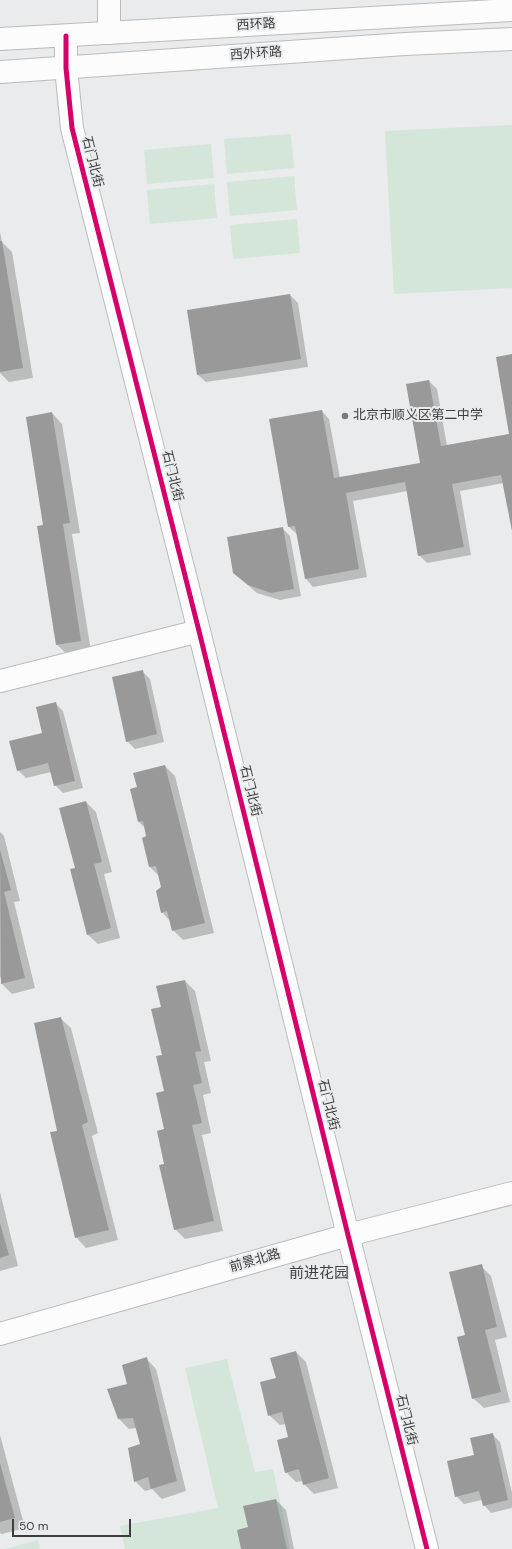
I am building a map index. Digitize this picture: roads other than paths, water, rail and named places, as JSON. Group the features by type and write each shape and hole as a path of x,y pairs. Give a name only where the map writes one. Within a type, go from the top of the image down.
{"street":[{"path":"109,0 109,33"},
{"name":"西环路","path":"0,40 512,10"},
{"name":"石门北街","path":"66,36 66,68 72,128 200,631 348,1235 427,1549"},
{"name":"西外环路","path":"0,72 405,44 512,39"},
{"path":"0,681 200,631"},
{"name":"前景北路","path":"0,1334 348,1235 512,1193"}],"place":[{"name":"北京市顺义区第二中学","path":"345,416"}],"district":[{"name":"前进花园","path":"319,1274"}]}
